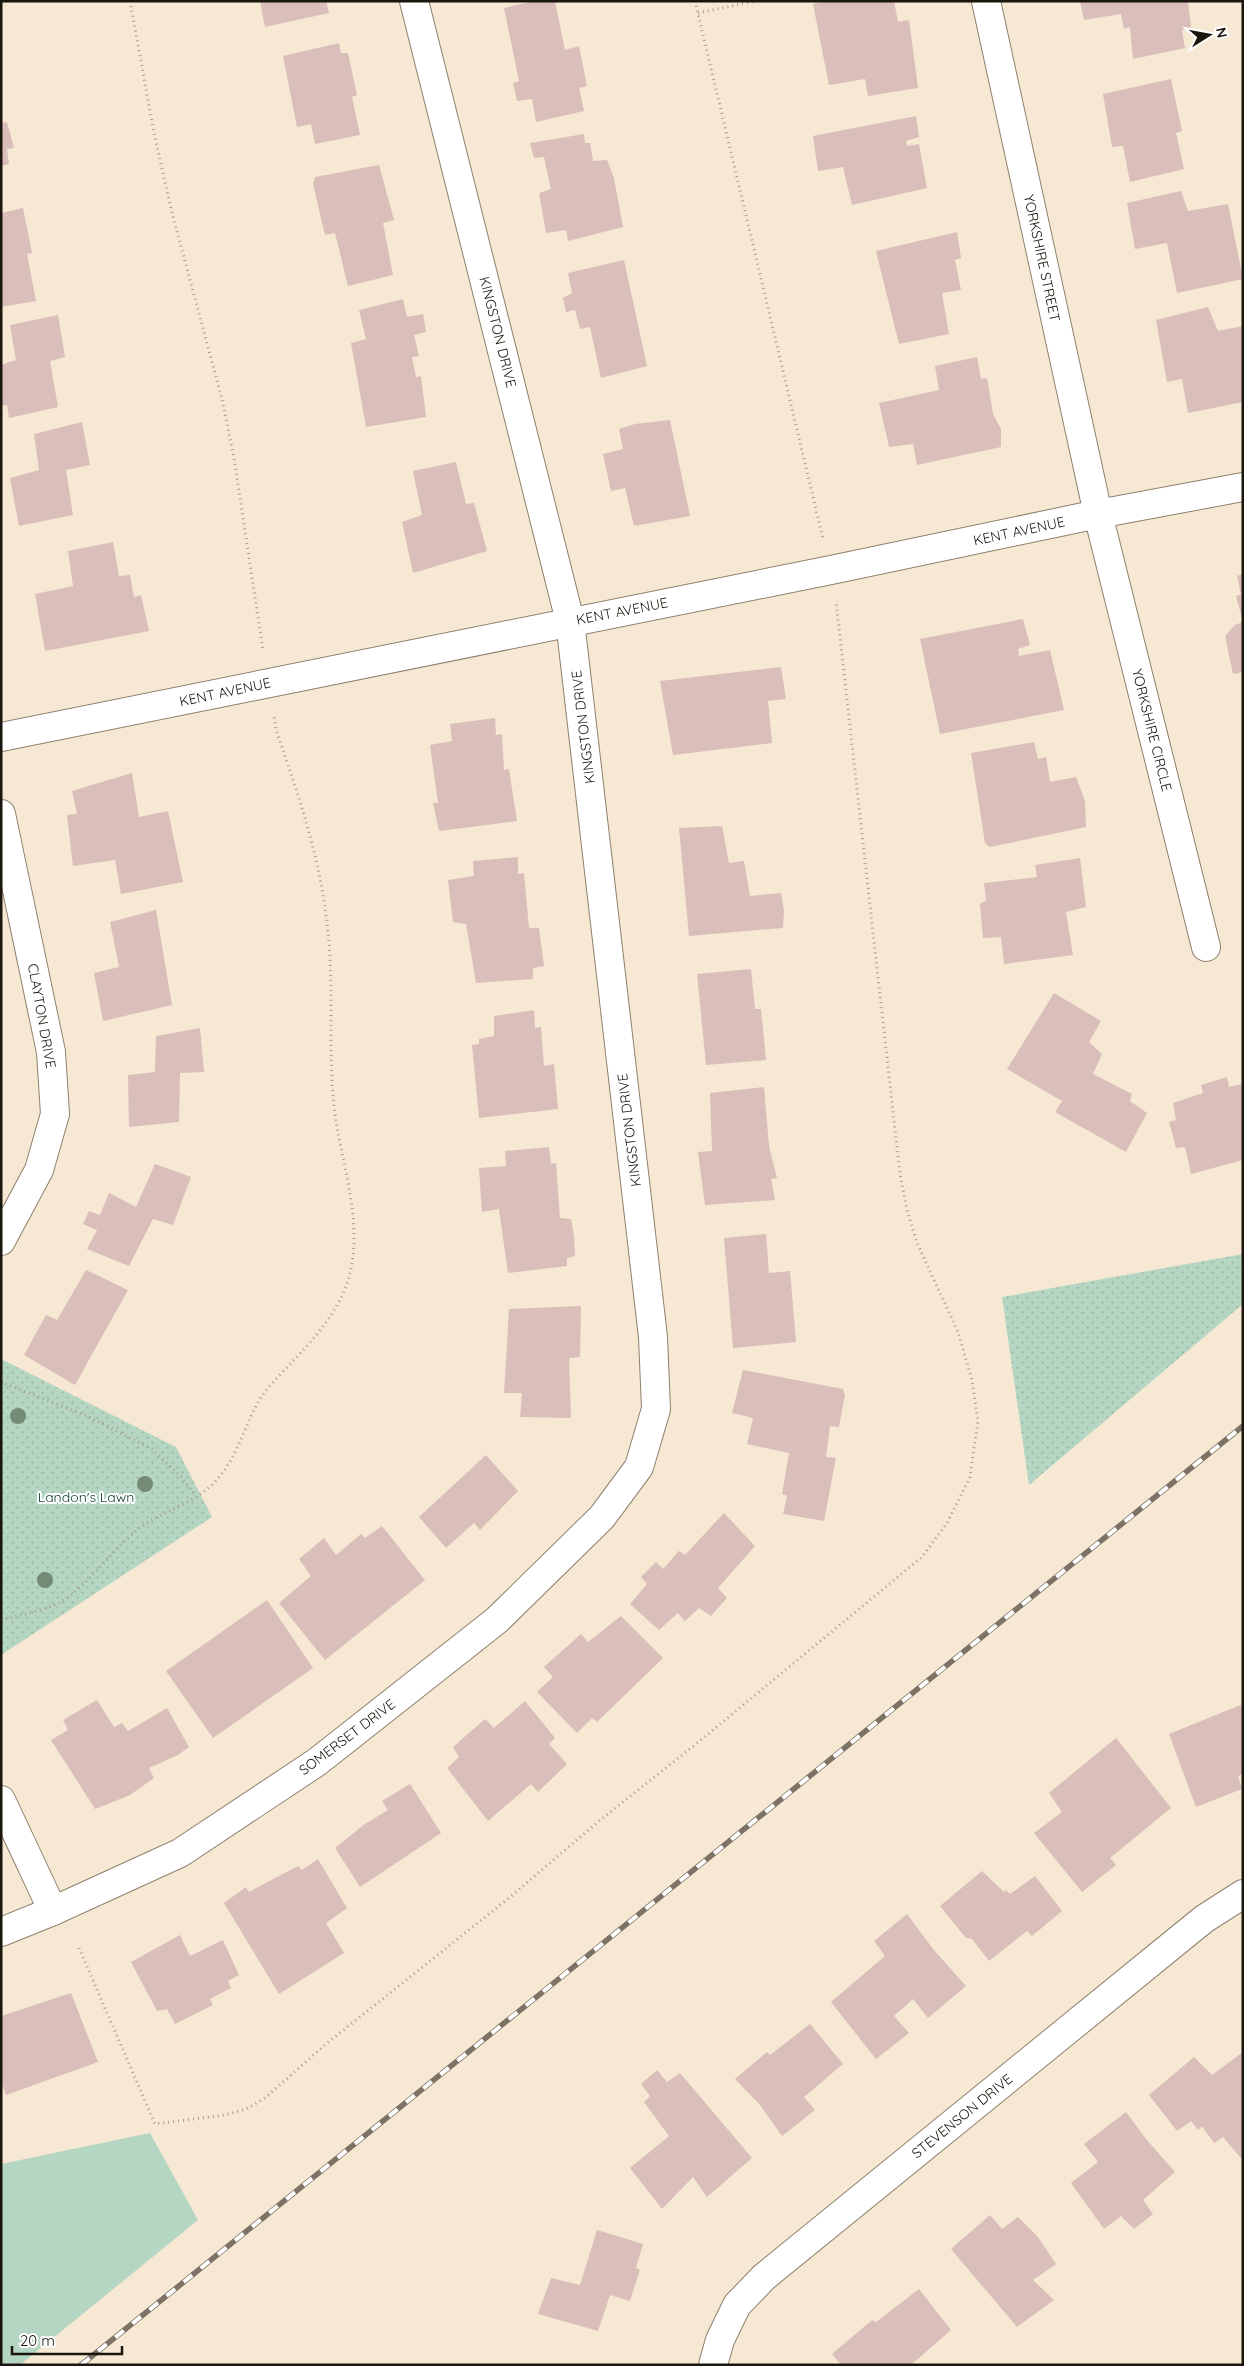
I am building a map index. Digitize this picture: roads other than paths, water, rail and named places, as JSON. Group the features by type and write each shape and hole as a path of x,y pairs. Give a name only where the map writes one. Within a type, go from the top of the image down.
{"street":[{"name":"KINGSTON DRIVE","path":"414,1 570,621 653,1337 656,1409 639,1467"},
{"name":"YORKSHIRE STREET","path":"986,1 1098,514"},
{"name":"KENT AVENUE","path":"1,737 831,570 1098,514 1243,487"},
{"name":"YORKSHIRE CIRCLE","path":"1098,514 1206,946"},
{"name":"CLAYTON DRIVE","path":"1,814 51,1052 55,1114 39,1170 1,1240"},
{"name":"SOMERSET DRIVE","path":"1,1932 53,1911 180,1853 317,1762 497,1620 602,1517 639,1467"},
{"path":"1,1800 53,1911"},
{"name":"STEVENSON DRIVE","path":"713,2365 720,2340 737,2306 764,2276 1204,1919 1243,1894"}],"railway":[{"path":"81,2365 1243,1426"}],"park label":[{"name":"Landon's Lawn","path":"86,1497"}]}
